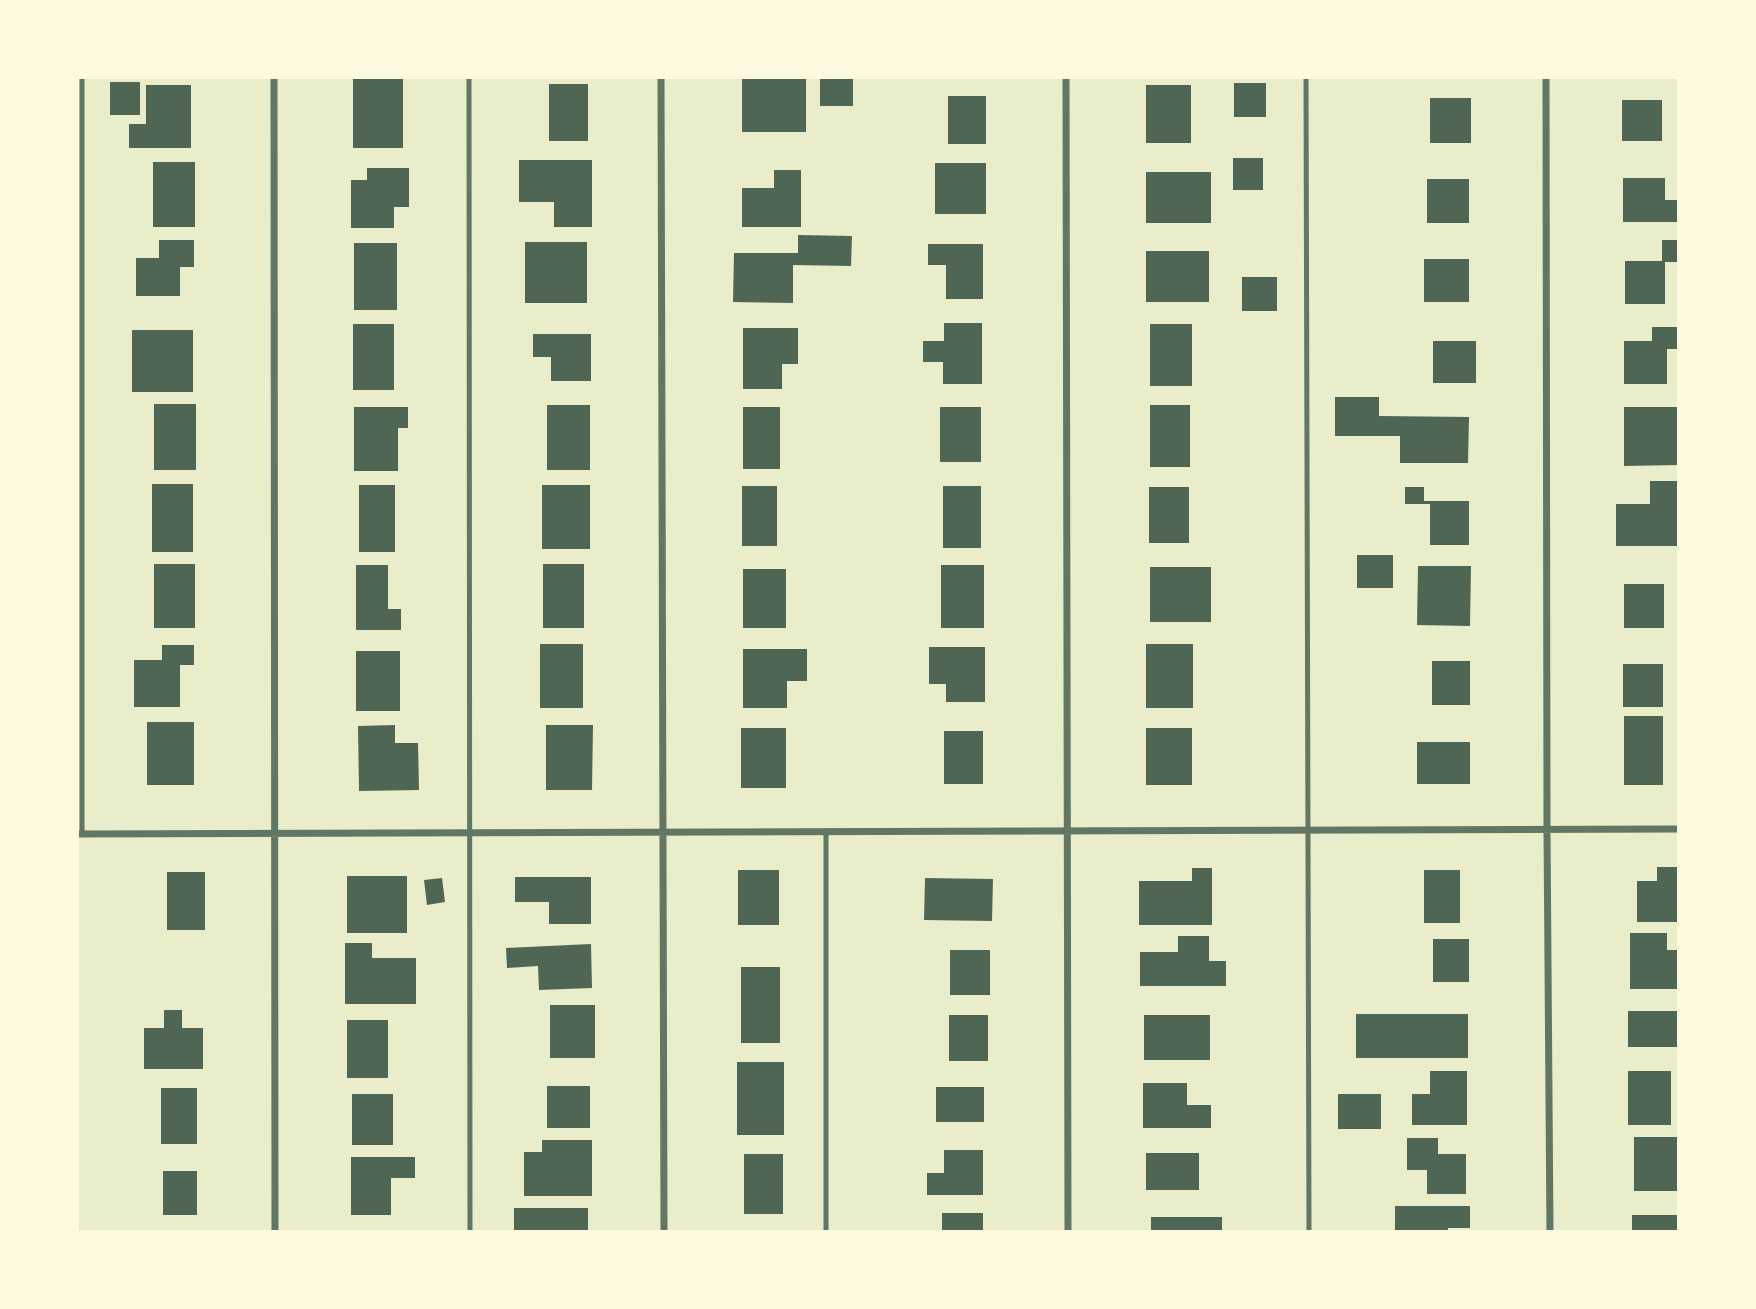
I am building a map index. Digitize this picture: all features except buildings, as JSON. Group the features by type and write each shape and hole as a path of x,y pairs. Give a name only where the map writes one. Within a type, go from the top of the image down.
{"street":[{"path":"274,77 275,1232"},
{"path":"662,77 664,1232"},
{"path":"1066,77 1069,1232"},
{"path":"1546,77 1550,1232"},
{"path":"79,834 1679,829"}],"lane":[{"path":"79,834 82,77"},
{"path":"469,77 470,1232"},
{"path":"1306,77 1309,1232"},
{"path":"826,831 826,1232"}]}
